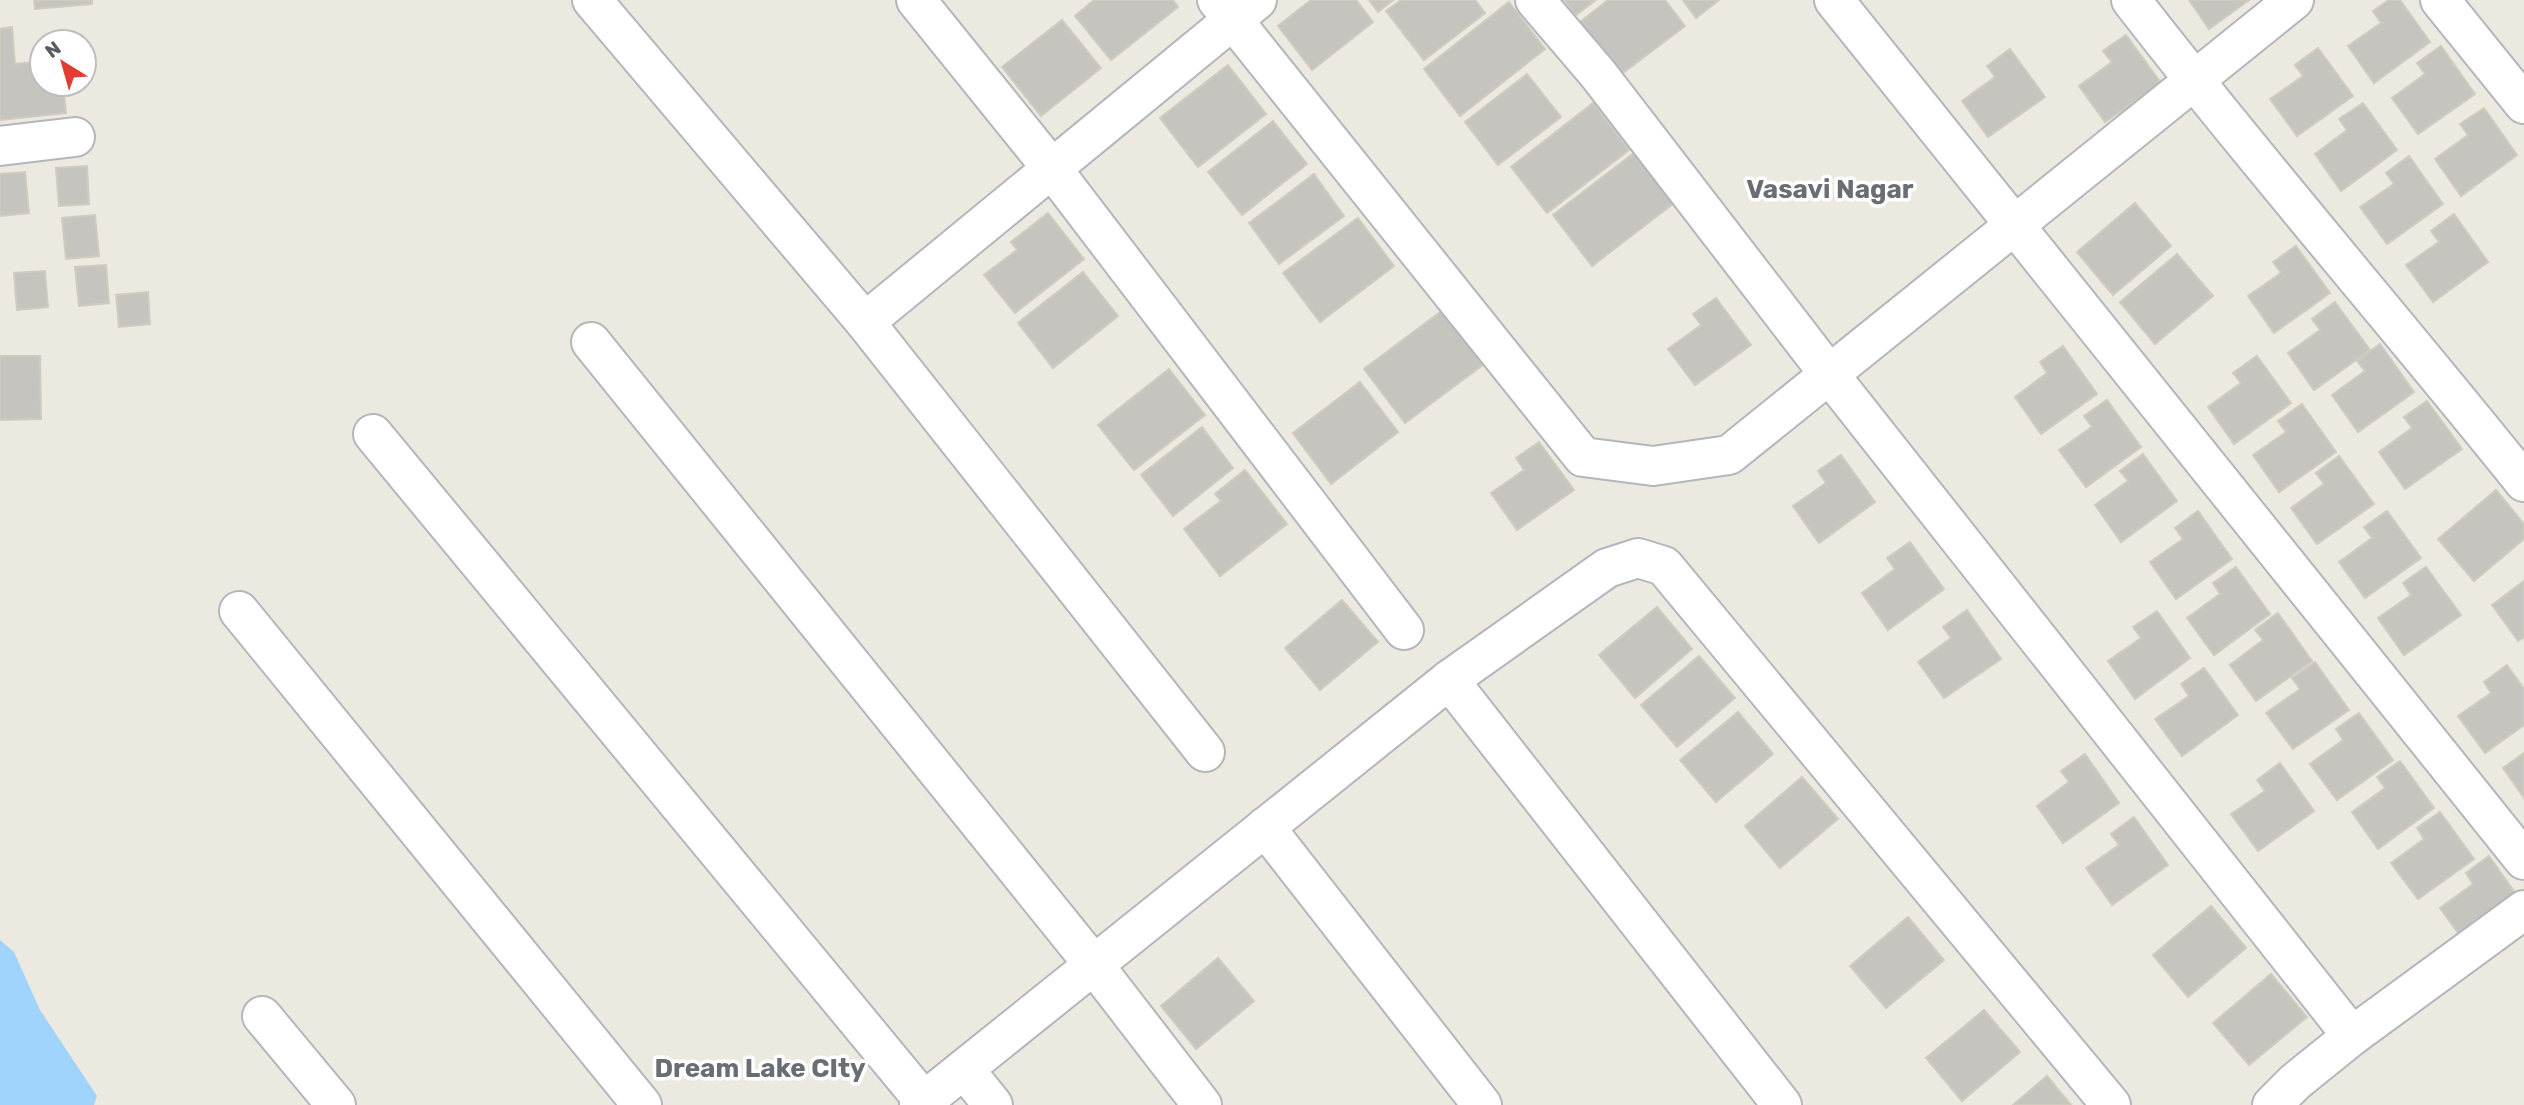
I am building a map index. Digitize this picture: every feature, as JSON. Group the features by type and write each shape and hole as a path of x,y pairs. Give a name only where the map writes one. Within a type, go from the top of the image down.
{"street":[{"path":"592,0 865,322 1205,752"},
{"path":"916,0 1053,170 1404,630"},
{"path":"1535,0 1598,74 1829,374 2353,1036"},
{"path":"1834,0 2524,860"},
{"path":"2131,0 2193,81 2524,482"},
{"path":"865,322 1053,170 1236,7 1583,457 1653,466 1729,455 2294,0"},
{"path":"2440,0 2524,104"},
{"path":"0,146 75,137"},
{"path":"591,342 1094,965 1202,1105"},
{"path":"373,434 921,1103 1448,680 1607,568 1639,558 1664,566 2111,1105"},
{"path":"239,611 642,1105"},
{"path":"1448,680 1782,1105"},
{"path":"1265,827 1482,1105"},
{"path":"2272,1105 2295,1082 2353,1036 2524,910"},
{"path":"262,1016 336,1105"},
{"path":"964,1069 993,1105"}],"water":[{"path":"0,940 14,952 40,1010 97,1096 94,1105 0,1105"}],"building":[{"path":"34,0 92,0 92,4 35,9"},
{"path":"1094,0 1173,0 1178,7 1111,60 1075,16"},
{"path":"1311,0 1356,0 1373,22 1312,70 1278,26"},
{"path":"1369,0 1393,0 1378,12"},
{"path":"1401,0 1475,0 1485,13 1424,60 1386,11"},
{"path":"1564,0 1596,0 1576,15"},
{"path":"1608,0 1665,0 1685,26 1620,75 1579,23"},
{"path":"1683,0 1719,0 1696,18"},
{"path":"2189,0 2249,0 2209,29"},
{"path":"2389,0 2400,0 2430,42 2374,83 2348,46 2381,23 2373,11"},
{"path":"1509,2 1545,49 1460,116 1424,69"},
{"path":"1062,20 1101,68 1041,116 1002,67"},
{"path":"12,27 15,64 28,63 28,98 64,98 66,113 0,120 0,29"},
{"path":"2126,35 2161,83 2105,122 2079,86 2112,62 2103,51"},
{"path":"2441,46 2475,94 2418,134 2392,98 2425,74 2417,63"},
{"path":"2318,48 2353,96 2297,136 2270,99 2303,76 2295,65"},
{"path":"2010,49 2045,97 1988,137 1962,101 1995,77 1987,66"},
{"path":"1228,65 1266,114 1198,167 1160,118"},
{"path":"1527,74 1561,117 1498,165 1465,122"},
{"path":"1593,103 1629,150 1547,213 1511,167"},
{"path":"2363,103 2397,150 2341,191 2315,154 2347,130 2339,119"},
{"path":"2484,108 2517,155 2461,196 2435,159 2468,135 2460,124"},
{"path":"1273,121 1307,164 1242,215 1208,172"},
{"path":"1634,153 1674,203 1592,266 1553,215"},
{"path":"2409,156 2443,204 2387,244 2360,207 2394,184 2386,173"},
{"path":"87,166 89,204 59,206 56,168"},
{"path":"25,172 29,213 0,216 0,174"},
{"path":"1314,174 1344,216 1279,264 1249,223"},
{"path":"2135,203 2171,246 2113,295 2077,252"},
{"path":"1048,213 1084,259 1015,313 984,275 1017,250 1011,242"},
{"path":"2454,214 2488,262 2433,302 2406,265 2439,242 2431,231"},
{"path":"95,215 99,256 66,259 62,218"},
{"path":"1358,218 1394,266 1320,322 1283,273"},
{"path":"2296,246 2330,293 2274,333 2248,296 2281,273 2273,262"},
{"path":"2177,254 2213,296 2155,344 2120,302"},
{"path":"106,265 109,303 79,306 75,267"},
{"path":"45,271 48,307 17,310 14,273"},
{"path":"1083,272 1118,316 1053,368 1018,323"},
{"path":"148,292 150,324 119,327 116,295"},
{"path":"1716,298 1751,345 1695,385 1668,349 1701,325 1693,314"},
{"path":"2335,302 2370,350 2314,390 2288,353 2320,330 2312,319"},
{"path":"1443,310 1484,364 1405,423 1364,369"},
{"path":"2380,344 2414,392 2358,432 2332,395 2365,371 2357,361"},
{"path":"2063,346 2097,394 2041,434 2015,397 2047,373 2040,362"},
{"path":"0,356 40,356 41,419 0,420"},
{"path":"2257,356 2291,403 2234,444 2208,407 2241,383 2233,373"},
{"path":"1169,369 1205,415 1134,470 1098,425"},
{"path":"1360,382 1398,432 1331,484 1293,433"},
{"path":"2107,400 2141,447 2086,487 2059,450 2092,427 2084,416"},
{"path":"2427,401 2462,449 2405,489 2379,452 2412,428 2404,417"},
{"path":"2302,404 2336,452 2279,492 2253,455 2286,432 2278,421"},
{"path":"1202,427 1233,468 1173,516 1141,475"},
{"path":"1539,442 1574,490 1517,530 1491,493 1524,470 1516,458"},
{"path":"2143,454 2177,501 2121,542 2095,505 2128,481 2120,471"},
{"path":"1841,455 1875,502 1819,543 1793,506 1826,483 1818,471"},
{"path":"2339,456 2374,504 2317,544 2291,508 2324,484 2316,473"},
{"path":"1245,470 1287,524 1220,576 1184,529 1221,501 1215,494"},
{"path":"2496,490 2524,524 2524,539 2474,581 2438,539"},
{"path":"2198,511 2232,559 2176,599 2150,562 2183,539 2175,528"},
{"path":"2387,511 2421,558 2365,598 2339,562 2372,538 2364,527"},
{"path":"1910,542 1944,589 1888,630 1862,593 1895,569 1887,558"},
{"path":"2236,567 2270,614 2214,655 2187,618 2220,594 2213,583"},
{"path":"2426,567 2461,615 2404,655 2378,618 2411,595 2403,583"},
{"path":"2524,581 2524,637 2518,641 2492,605"},
{"path":"1342,600 1378,642 1320,690 1285,648"},
{"path":"1657,607 1692,649 1635,698 1599,655"},
{"path":"1967,610 2001,659 1944,698 1918,662 1951,638 1943,627"},
{"path":"2157,611 2190,658 2135,699 2108,661 2141,638 2133,627"},
{"path":"2278,613 2312,661 2256,701 2230,665 2263,640 2255,630"},
{"path":"1699,656 1735,698 1677,747 1641,705"},
{"path":"2315,662 2349,710 2293,749 2266,713 2300,689 2292,678"},
{"path":"2507,665 2524,689 2524,725 2485,753 2458,716 2491,693 2484,682"},
{"path":"2204,668 2238,715 2182,756 2155,719 2189,696 2181,684"},
{"path":"1738,712 1773,754 1716,802 1680,760"},
{"path":"2359,713 2393,760 2337,800 2310,764 2343,740 2336,729"},
{"path":"2524,753 2524,798 2503,768"},
{"path":"2085,754 2119,803 2063,843 2037,806 2069,782 2061,771"},
{"path":"2400,761 2434,808 2378,849 2352,812 2385,788 2377,777"},
{"path":"2280,763 2314,811 2258,851 2231,814 2265,791 2257,780"},
{"path":"1802,777 1838,819 1780,868 1745,826"},
{"path":"2440,812 2474,859 2418,899 2391,863 2424,839 2417,828"},
{"path":"2134,817 2168,865 2112,905 2086,868 2119,845 2111,834"},
{"path":"2489,856 2523,904 2466,944 2440,908 2473,884 2466,873"},
{"path":"2211,906 2246,948 2188,997 2153,955"},
{"path":"1908,917 1944,960 1886,1008 1850,966"},
{"path":"1218,958 1254,1001 1196,1049 1161,1006"},
{"path":"2271,974 2307,1017 2249,1065 2213,1023"},
{"path":"1984,1010 2020,1052 1962,1101 1926,1058"},
{"path":"2047,1076 2071,1105 2013,1105"}],"district":[{"name":"Vasavi Nagar","path":"1830,189"},
{"name":"Dream Lake CIty","path":"760,1068"}]}
